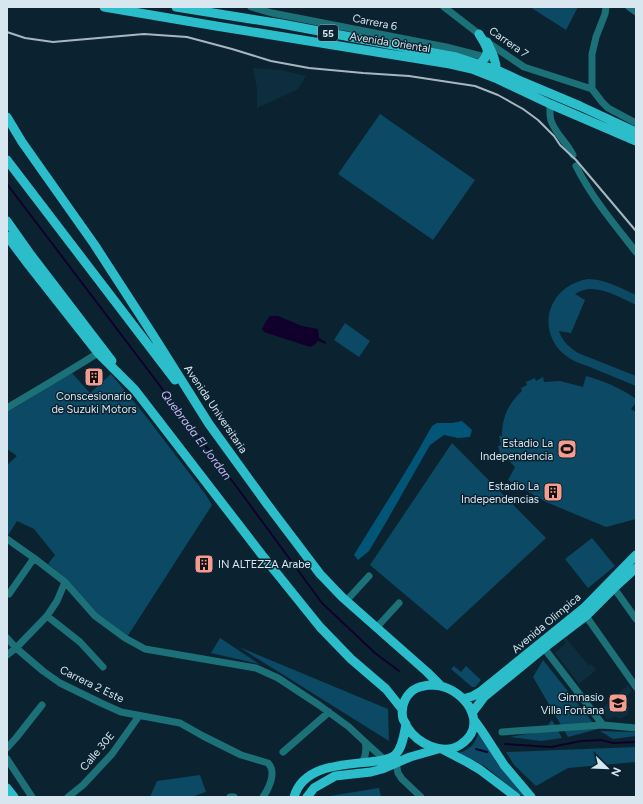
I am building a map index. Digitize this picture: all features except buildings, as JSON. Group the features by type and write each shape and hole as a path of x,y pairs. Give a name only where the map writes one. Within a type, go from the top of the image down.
{"main road":[{"name":"Avenida Oriental","path":"104,7 450,64 496,74 523,82 636,132"},
{"name":"Avenida Oriental","path":"176,7 290,26 456,57 487,60 496,74 550,104 636,141"},
{"path":"479,34 487,48 487,60"},
{"path":"487,42 487,60 496,74"},
{"name":"Avenida Universitaria","path":"7,116 22,142 94,244 209,424 320,574 441,686"},
{"path":"7,160 209,424"},
{"path":"7,221 36,261 262,555 320,627 351,659 386,689 402,709"},
{"path":"7,236 98,353 135,390"},
{"name":"Avenida Olimpica","path":"462,699 480,692 585,607 636,555"},
{"name":"Avenida Olimpica","path":"473,716 484,697 586,616 636,568"},
{"path":"516,797 479,769 425,743 409,730 403,719 402,709 405,699 411,692 419,687 429,685 441,686 451,690 462,699 468,705 473,716 504,766 531,797"},
{"path":"307,797 314,788 334,776 371,772 410,757 440,749 457,747 470,737 472,732 473,716"},
{"path":"294,797 303,781 315,773 336,766 385,760 396,755 401,744 406,724"},
{"path":"7,788 14,797"}],"street":[{"name":"Carrera 6","path":"251,7 296,18 446,47 487,60"},
{"name":"Carrera 7","path":"444,7 487,42 524,66 592,89"},
{"path":"606,7 592,54 592,89 608,108 636,123"},
{"path":"629,7 636,12"},
{"path":"550,104 551,122 573,155"},
{"path":"576,166 603,211 636,252"},
{"path":"7,408 98,353"},
{"path":"7,539 65,582 95,616 125,638 146,649 256,668 278,678 349,727 385,760"},
{"path":"9,594 34,558"},
{"path":"347,600 369,576"},
{"path":"7,655 16,648 47,616 57,601 65,582"},
{"path":"614,588 636,620"},
{"path":"377,627 399,603"},
{"path":"47,616 80,642 102,667"},
{"path":"586,616 636,687"},
{"name":"Carrera 2 Este","path":"7,638 16,648 60,683 121,712 180,723 241,755 268,763 273,770 272,779 263,797"},
{"path":"544,648 603,726"},
{"path":"7,748 42,705"},
{"path":"283,752 329,712"},
{"name":"Calle 30E","path":"68,797 82,785 112,754 139,716"},
{"path":"502,732 603,726 636,728"},
{"path":"362,763 365,757 365,742"},
{"path":"7,760 32,797"},
{"path":"396,763 398,773 402,779 421,797"},
{"path":"410,786 413,797"}],"shaded area":[{"path":"530,7 578,7 566,30"},
{"path":"253,68 281,70 306,76 298,89 257,108 257,89"},
{"path":"380,114 475,180 433,240 338,174"},
{"path":"588,279 606,282 636,295 636,305 606,292 590,289 582,290 575,294 585,300 571,333 559,331 560,335 566,344 578,353 636,376 636,386 571,359 560,350 552,339 549,318 552,305 558,295 571,285"},
{"path":"270,316 278,316 302,326 318,329 319,338 326,342 326,344 318,341 310,347 264,332 262,329"},
{"path":"345,323 370,341 359,357 334,340"},
{"path":"72,373 90,393 111,374 144,414 212,505 127,637 99,617 67,580 48,564 55,555 34,529 17,521 7,537 7,465 17,456 7,449 7,412"},
{"name":"Estadio La Independencia","path":"586,376 612,385 636,399 636,403 631,409 636,412 636,519 606,527 546,502 508,480 515,467 508,460 505,461 503,453 500,454 498,446 501,445 499,436 502,436 503,423 507,411 522,391 521,388 527,385 526,382 535,378 536,381 543,377 544,382 560,381 583,387"},
{"path":"462,421 472,430 470,437 458,438 444,435 430,445 369,551 358,560 354,555 404,475 432,426 437,423"},
{"path":"452,443 546,538 447,630 370,565"},
{"path":"592,538 615,566 588,588 565,559"},
{"path":"220,638 259,664 211,653"},
{"path":"566,638 589,666 591,664 596,670 579,684 555,653 566,643 564,640"},
{"path":"239,647 388,709 389,741"},
{"path":"543,660 598,729 568,737 533,677"},
{"path":"454,666 461,672 466,666 481,680 475,687 472,687 451,669"},
{"name":"Gimnasio Villa Fontana","path":"628,685 632,691 626,697 630,701 624,704 629,708 628,715 620,719 615,716 607,720 601,709"},
{"path":"552,720 562,738 541,741 510,737 543,731"},
{"path":"479,731 498,765 524,790 525,794 523,796 483,765 459,753 472,745"},
{"path":"600,731 636,732 636,736 613,739"},
{"path":"636,747 636,762 568,768 536,786 514,765 506,752"},
{"path":"200,775 206,792 191,797 150,797 157,781"},
{"path":"379,788 381,797 330,796"}],"waterway":[{"name":"Quebrada El Jordan","path":"7,184 239,490 322,603 375,653 399,671"},
{"path":"505,744 551,747 581,741 601,740 613,743 636,742"},
{"name":"Quebrada El Jordan","path":"476,749 487,752"}],"railway":[{"path":"7,32 25,38 53,42 144,34 187,37 271,61 309,68 409,76 475,86 498,95 523,109 538,120 554,136 560,145 576,160 636,231"}],"place":[{"name":"Conscesionario de Suzuki Motors","path":"94,377"},
{"name":"Estadio La Independencia","path":"567,449"},
{"name":"Estadio La Independencias","path":"553,492"},
{"name":"IN ALTEZZA Arabe","path":"204,564"},
{"name":"Gimnasio Villa Fontana","path":"618,703"}]}
